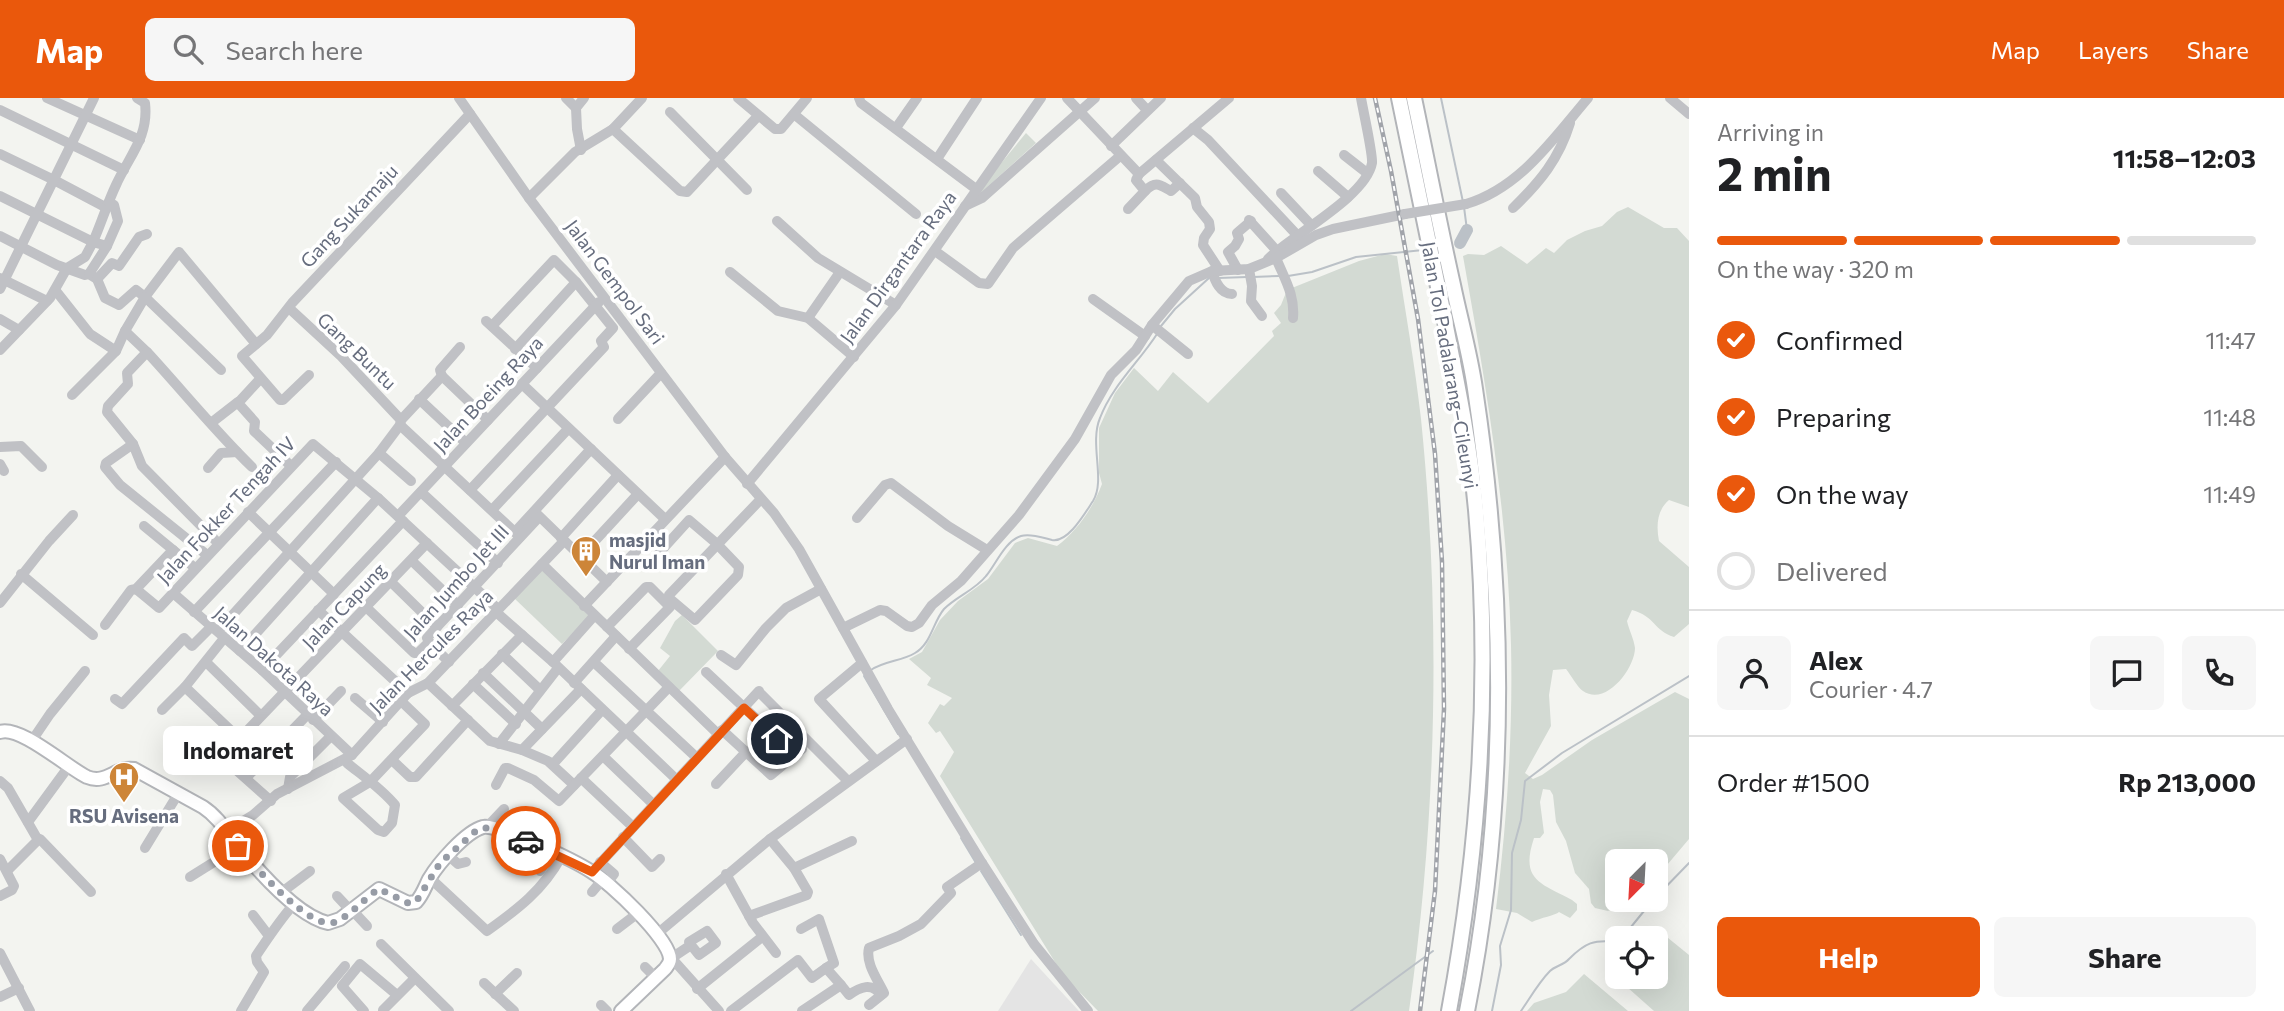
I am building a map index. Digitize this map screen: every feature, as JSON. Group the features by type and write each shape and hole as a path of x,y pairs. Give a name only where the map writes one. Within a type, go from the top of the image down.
{"highway":[{"name":"Jalan Tol Padalarang–Cileunyi","path":"1399,98 1461,403 1476,508 1482,609 1480,786 1469,896 1450,1011"},
{"name":"Jalan Tol Padalarang–Cileunyi","path":"1414,98 1475,386 1488,490 1495,580 1499,678 1495,789 1485,893 1466,1011"}],"main road":[{"path":"0,732 9,731 31,742 88,778 105,779 123,769 134,769 208,810 238,846 303,913 328,923 335,922 379,889 412,904 419,900 430,878 447,855 474,832 487,827 505,831 557,854 596,867 605,881 657,934 670,959 656,978 621,1011"}],"street":[{"path":"47,98 140,140"},
{"path":"47,301 2,282 94,98"},
{"name":"Jalan Gempol Sari","path":"459,98 600,301 661,373 723,455 784,526 871,678 903,741 979,865 1034,944 1088,1011"},
{"path":"581,150 571,101 584,98"},
{"path":"530,200 581,150 613,129 642,98"},
{"path":"859,98 861,103 976,189"},
{"path":"896,128 917,98"},
{"path":"937,159 976,98"},
{"name":"Jalan Dirgantara Raya","path":"747,484 896,305 1041,98"},
{"path":"1068,98 1139,174"},
{"path":"964,206 982,198 1095,98"},
{"path":"1136,98 1147,110"},
{"path":"1111,146 1161,98"},
{"path":"1145,191 1136,180 1139,174 1230,98"},
{"path":"843,628 880,610 886,611 908,627 917,625 932,605 955,587 1019,515 1075,439 1111,374 1136,350 1189,281 1215,275 1247,273 1276,254 1348,197 1372,163 1361,98"},
{"path":"1276,254 1334,229 1466,204 1494,194 1510,183 1588,98"},
{"path":"1670,98 1689,114"},
{"path":"744,100 758,116 775,129 781,129 805,99"},
{"path":"0,350 56,291 67,268 85,257 140,140 146,121 143,100"},
{"path":"0,110 124,170"},
{"path":"670,113 747,190"},
{"name":"Gang Sukamaju","path":"256,344 470,114"},
{"path":"795,114 915,214"},
{"path":"613,129 683,193 690,190 758,116"},
{"path":"1513,208 1543,178 1556,159 1571,118"},
{"path":"1193,128 1208,140 1297,235"},
{"path":"0,154 108,205 114,205 118,221 93,277"},
{"path":"1344,155 1367,173"},
{"path":"935,251 979,283 988,284 1013,248 1120,156"},
{"path":"1156,160 1180,183 1200,197 1197,208 1210,224 1204,238 1205,248 1224,292 1232,294"},
{"path":"1318,171 1348,197"},
{"path":"1129,209 1152,184 1171,191 1180,183"},
{"path":"1280,193 1311,225"},
{"path":"0,196 93,243 107,246"},
{"path":"1262,316 1251,302 1247,273 1228,252 1239,239 1237,233 1250,220 1276,254 1293,298 1293,318"},
{"path":"777,222 803,247 896,305"},
{"path":"0,236 82,275 93,277 112,263 119,266 139,237 147,234"},
{"path":"72,395 116,351 145,297 179,252 256,344 242,356 281,400 309,375"},
{"path":"470,490 604,347 601,341 613,327 600,301 576,282 557,261 552,261 489,323 537,368"},
{"path":"730,272 778,311 808,318 854,357"},
{"path":"808,318 840,272"},
{"path":"93,277 104,298 110,302 120,304 137,290 220,370"},
{"path":"515,349 576,282"},
{"path":"56,291 90,334 116,351"},
{"path":"1093,299 1146,335"},
{"name":"Jalan Boeing Raya","path":"262,670 334,594 422,491 600,301"},
{"name":"Gang Buntu","path":"289,308 341,356 401,423 518,535"},
{"path":"0,320 19,330"},
{"path":"1155,327 1188,354"},
{"path":"125,331 252,467"},
{"path":"460,346 440,370 442,376 488,420"},
{"path":"147,352 127,373 128,384 107,408 109,415 133,444 142,466 218,543"},
{"path":"618,419 661,373"},
{"path":"115,699 122,704 184,638 192,646 218,632 379,453 419,399 442,376"},
{"path":"211,424 239,402 260,379"},
{"path":"522,384 663,517"},
{"path":"419,399 466,443"},
{"path":"239,402 255,422 254,431 291,466"},
{"path":"492,510 568,429"},
{"path":"133,444 109,460 105,467 120,485 207,555"},
{"name":"Jalan Fokker Tengah IV","path":"136,589 157,609 313,444 476,586 497,611 676,779"},
{"path":"0,447 21,446 41,467"},
{"name":"Jalan Jumbo Jet III","path":"367,608 414,653 418,653 429,642 427,638 499,561 518,535 593,451"},
{"path":"208,468 221,453 237,452"},
{"path":"379,453 411,481"},
{"path":"584,606 663,517 723,455"},
{"path":"194,612 335,462"},
{"name":"Jalan Hercules Raya","path":"288,789 348,758 405,697 428,683 542,564 618,475"},
{"path":"857,517 885,485 891,483 948,526 987,551"},
{"path":"422,491 499,561"},
{"path":"580,557 638,494"},
{"path":"240,651 378,498"},
{"path":"651,562 689,520 716,543 739,567 737,575 693,620 668,598 669,595 716,543 761,499"},
{"path":"248,512 334,594"},
{"path":"537,515 605,581"},
{"path":"0,603 21,574 73,516"},
{"path":"144,526 195,568"},
{"name":"Jalan Capung","path":"239,737 367,608 427,543"},
{"path":"104,625 131,590 136,589 173,550"},
{"path":"411,561 458,605"},
{"path":"542,564 669,687 771,775 798,752 744,708 706,672"},
{"path":"21,574 93,635"},
{"path":"391,582 437,627"},
{"path":"607,628 646,586 669,605 669,609 629,649"},
{"path":"721,655 736,665 786,608 821,589"},
{"name":"Jalan Dakota Raya","path":"173,593 262,670 331,736 370,782 395,805 390,826 383,832 377,830 343,798 370,782"},
{"path":"318,610 405,697 425,724 370,782"},
{"path":"499,744 516,724 555,665 594,616"},
{"path":"162,710 206,662 218,632"},
{"path":"452,706 522,635"},
{"path":"523,750 578,686 616,636"},
{"path":"429,642 449,662"},
{"path":"502,654 539,689"},
{"path":"206,662 260,715"},
{"path":"863,665 839,680 820,699 876,761"},
{"path":"597,666 696,757"},
{"path":"31,742 85,671"},
{"path":"484,673 542,729"},
{"path":"428,683 491,742 523,750 553,764 632,826"},
{"path":"473,684 516,724"},
{"path":"185,686 263,761"},
{"path":"496,785 505,768 508,768 534,780 559,801 669,687"},
{"path":"246,778 341,691"},
{"path":"596,867 696,757 760,693 849,781"},
{"path":"355,698 383,722"},
{"path":"553,764 602,710"},
{"path":"392,760 410,777 416,777 468,720"},
{"path":"227,831 271,801 276,794 288,789 290,777 331,736"},
{"path":"239,737 224,758 271,801"},
{"path":"657,934 770,839 903,741"},
{"path":"716,784 746,752"},
{"path":"603,756 653,804"},
{"path":"28,822 69,766"},
{"path":"0,781 8,788 38,840 40,839 91,892"},
{"path":"145,848 178,794"},
{"path":"487,827 504,808"},
{"path":"505,831 517,813"},
{"path":"623,837 652,867 660,859"},
{"path":"512,852 523,839"},
{"path":"748,916 807,895 808,890 794,868 770,839"},
{"path":"7,871 38,840"},
{"path":"794,868 852,841"},
{"path":"190,877 238,846"},
{"path":"540,871 557,854"},
{"path":"430,878 488,931 538,891 551,876 557,854"},
{"path":"447,855 457,864 466,862"},
{"path":"0,859 13,888 0,897"},
{"path":"869,1005 884,993 871,967 867,953 869,948 921,924 951,892 947,887 979,865"},
{"path":"282,892 310,871"},
{"path":"726,874 748,916 775,953"},
{"path":"592,892 605,881"},
{"path":"337,896 366,926"},
{"path":"241,1011 264,974 255,960 270,939 269,936 294,904"},
{"path":"617,929 638,913"},
{"path":"253,915 269,936"},
{"path":"731,1011 798,960 812,978 834,963 819,919 801,929"},
{"path":"697,989 762,937"},
{"path":"382,944 414,979 449,1011"},
{"path":"691,945 670,959 719,1011"},
{"path":"0,953 30,1011"},
{"path":"364,1011 342,986 360,964 397,995"},
{"path":"324,1011 311,1007 345,966"},
{"path":"645,967 656,978"},
{"path":"827,968 849,995 869,987 877,989 881,995"},
{"path":"495,995 517,973"},
{"path":"399,1011 386,1007 414,979"},
{"path":"484,983 514,1011"},
{"path":"802,1011 841,985"},
{"path":"0,997 19,988"},
{"path":"429,1011 438,1000"}],"shaded area":[{"path":"1026,133 1036,143 974,196"},
{"path":"1628,207 1664,228 1677,228 1689,241 1689,507 1669,500 1660,513 1658,530 1659,541 1689,567 1689,624 1674,637 1632,610 1627,621 1635,648 1634,656 1625,675 1610,690 1601,694 1592,695 1583,691 1566,669 1553,670 1549,695 1551,726 1525,773 1533,779 1542,775 1592,740 1675,692 1689,699 1689,839 1668,864 1668,849 1605,849 1605,910 1595,908 1591,903 1589,889 1575,873 1566,841 1556,822 1553,795 1550,790 1543,789 1540,802 1544,833 1540,838 1534,838 1530,852 1531,872 1542,884 1577,904 1577,910 1570,918 1559,912 1532,922 1517,913 1496,909 1510,744 1509,596 1501,498 1463,256 1484,255 1501,246 1527,264 1546,248 1554,253 1567,240 1602,226 1617,212"},
{"path":"1385,254 1397,256 1413,358 1421,419 1432,567 1433,715 1430,790 1409,1011 1098,1011 1063,975 940,776 954,752 940,731 936,733 928,723 940,704 944,706 952,698 927,685 931,678 909,659 922,652 940,620 958,601 988,579 1015,543 1028,538 1057,546 1078,526 1102,484 1099,473 1099,428 1115,393 1134,368 1158,391 1173,372 1208,403 1274,336 1272,331 1281,323 1274,313 1281,305 1287,290 1359,261"},
{"path":"542,569 589,616 562,644 514,598"},
{"path":"682,615 718,651 679,691 658,671 670,656 660,648 675,621"},
{"path":"1668,938 1689,955 1689,1011 1654,1011 1629,989 1668,989"},
{"path":"1031,959 1079,1011 998,1011"},
{"path":"1584,974 1628,1011 1527,1011 1534,1003 1566,992"}],"waterway":[{"path":"1441,98 1463,202"},
{"path":"1464,207 1467,230"},
{"path":"1460,243 1467,230"},
{"path":"1288,276 1312,272 1356,257 1423,250"},
{"path":"1253,277 1279,276"},
{"path":"1218,278 1247,277"},
{"path":"1161,326 1175,309 1209,278"},
{"path":"871,670 910,656 920,649 944,609 982,581 1015,539 1029,535 1058,540 1076,526 1097,492 1097,428 1105,406 1157,334"},
{"path":"864,676 898,734"},
{"path":"1492,1011 1501,965 1500,946 1511,910 1512,853 1521,820 1525,781 1562,753 1689,676"},
{"path":"961,838 976,863"},
{"path":"1668,885 1689,863"},
{"path":"981,871 1021,935"},
{"path":"1632,926 1643,912"},
{"path":"1521,1011 1550,971 1590,943 1605,941"},
{"path":"1351,1011 1433,951"}],"railway":[{"path":"1375,98 1418,319 1435,454 1442,562 1444,709 1435,891 1420,1011"}],"way so far":[{"path":"238,846 303,913 321,922 331,923 379,889 404,902 416,902 440,863 478,829 493,827 526,841"}],"place":[{"name":"masjid Nurul Iman","path":"586,578"},
{"name":"RSU Avisena","path":"124,804"},
{"name":"Indomaret","path":"238,846"}],"route":[{"path":"526,841 592,872 744,708 777,739"}]}
